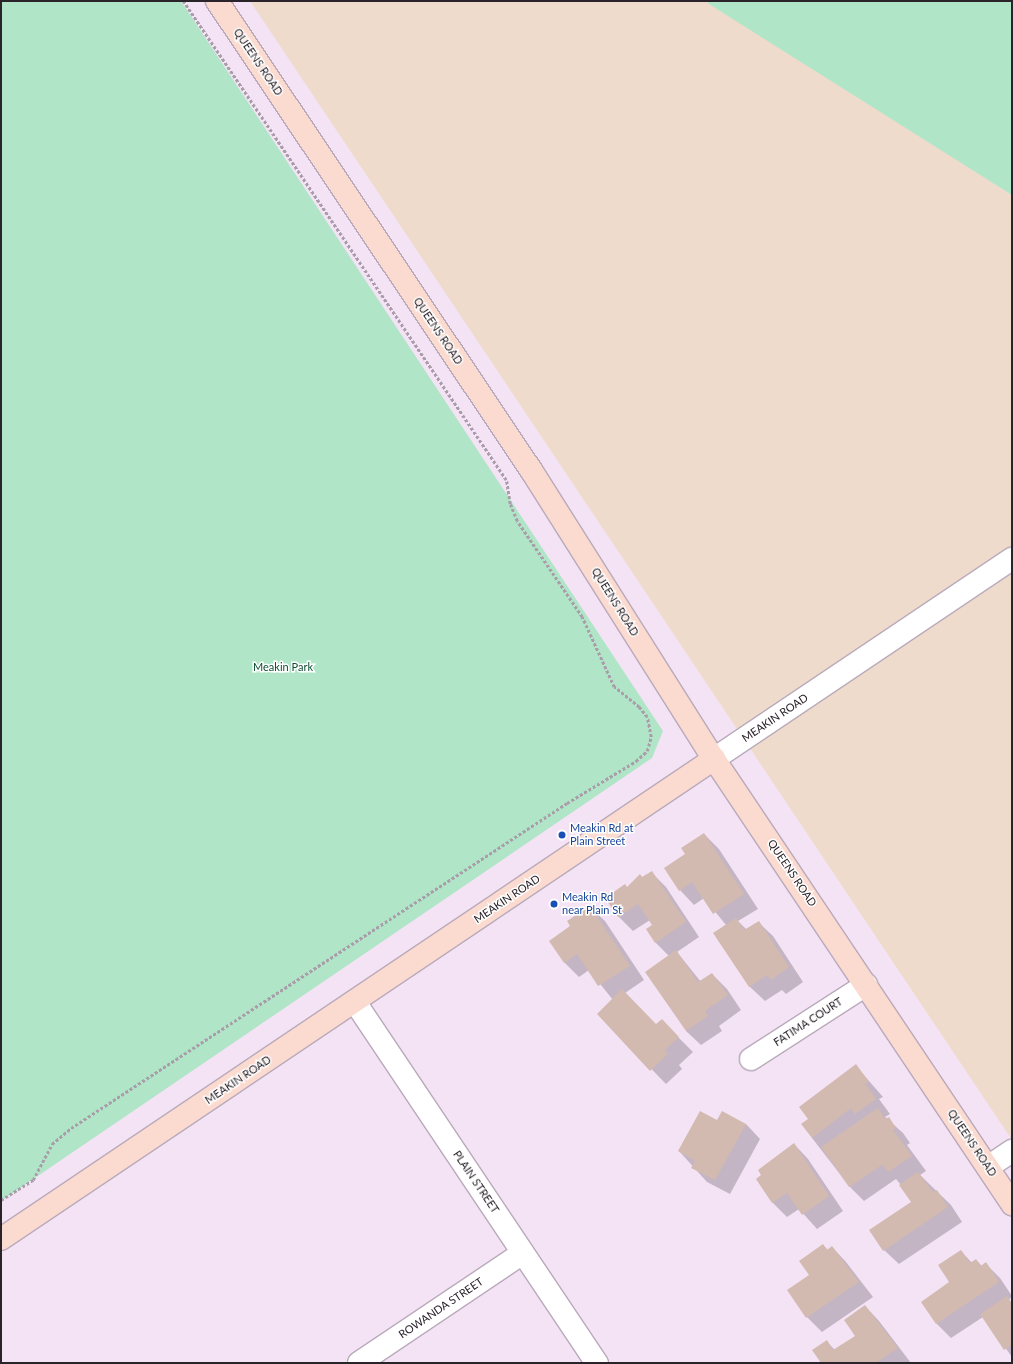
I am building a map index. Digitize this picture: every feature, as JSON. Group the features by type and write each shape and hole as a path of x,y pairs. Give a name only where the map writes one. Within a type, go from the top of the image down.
{"street":[{"name":"QUEENS ROAD","path":"217,1 531,470 714,759 1012,1204"},
{"name":"MEAKIN ROAD","path":"1,1239 1012,559"},
{"name":"FATIMA COURT","path":"751,1059 866,985"},
{"name":"PLAIN STREET","path":"355,1002 597,1363"},
{"path":"988,1167 1012,1151"},
{"name":"ROWANDA STREET","path":"359,1363 523,1253"}],"path":[{"path":"1,1200 33,1180 52,1144 71,1128 567,803 636,761 646,752 651,737 647,717 639,707 614,687 582,617 517,521 510,504 506,480 183,1"}],"shaded area":[{"path":"250,1 707,1 1012,195 1012,1140"}],"green space":[{"name":"Meakin Park","path":"1,1 181,1 663,731 652,758 1,1201"},
{"path":"707,1 1012,1 1012,195 709,4"}],"building":[{"path":"704,833 744,894 713,914 692,882 679,891 664,868 685,854 681,848"},
{"path":"652,871 686,922 655,943 646,929 652,925 638,904 618,917 605,898 625,884 627,887 640,874 642,877"},
{"path":"590,906 630,966 598,986 577,954 564,963 549,941 570,926 567,921"},
{"path":"736,918 744,930 759,921 789,967 771,980 767,975 749,987 713,933"},
{"path":"676,950 698,982 712,973 728,995 705,1011 708,1016 686,1031 645,972"},
{"path":"622,989 656,1024 662,1019 679,1037 665,1050 668,1054 650,1071 597,1014"},
{"path":"856,1064 869,1082 865,1084 876,1099 855,1114 851,1108 812,1138 801,1124 808,1119 799,1107"},
{"path":"878,1108 885,1119 889,1117 896,1128 893,1130 912,1156 888,1172 882,1165 849,1187 821,1147"},
{"path":"700,1111 717,1120 722,1111 746,1124 715,1180 691,1168 695,1161 678,1151"},
{"path":"794,1143 829,1196 802,1215 787,1193 772,1203 756,1179 761,1175 758,1170"},
{"path":"918,1172 933,1192 937,1190 948,1207 883,1251 869,1230 911,1202 899,1185"},
{"path":"823,1244 827,1250 832,1246 859,1282 806,1318 787,1290 809,1275 799,1261"},
{"path":"961,1250 970,1263 976,1259 981,1266 986,1262 999,1282 936,1324 921,1302 949,1282 938,1265"},
{"path":"1007,1296 1012,1304 1012,1345 1004,1350 980,1314"},
{"path":"865,1305 898,1348 876,1363 821,1363 812,1350 827,1340 833,1350 855,1336 844,1320"}],"place":[{"name":"Meakin Rd at Plain Street","path":"562,835"},
{"name":"Meakin Rd near Plain St","path":"554,904"}]}
